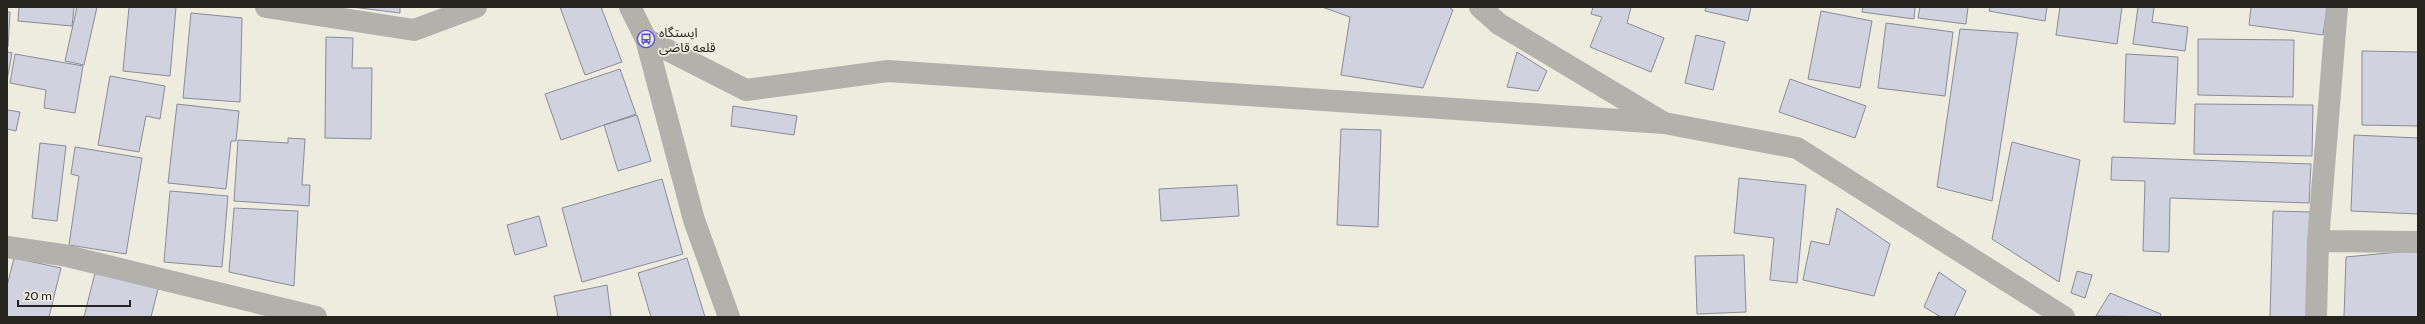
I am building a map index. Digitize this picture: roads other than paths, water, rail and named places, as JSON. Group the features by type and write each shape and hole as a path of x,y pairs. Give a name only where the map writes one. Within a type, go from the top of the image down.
{"street":[{"path":"266,7 414,30 476,7"},
{"path":"630,7 646,39 694,220 729,317"},
{"path":"1480,7 1499,24 1664,123"},
{"path":"2316,317 2318,241 2337,7"},
{"path":"646,39 746,90 888,71 1664,123 1797,148 2064,317"},
{"path":"2318,241 2418,242"},
{"path":"7,247 63,255 316,317"}],"place":[{"name":"ایستگاه قلعه قاضی","path":"646,39"}]}
